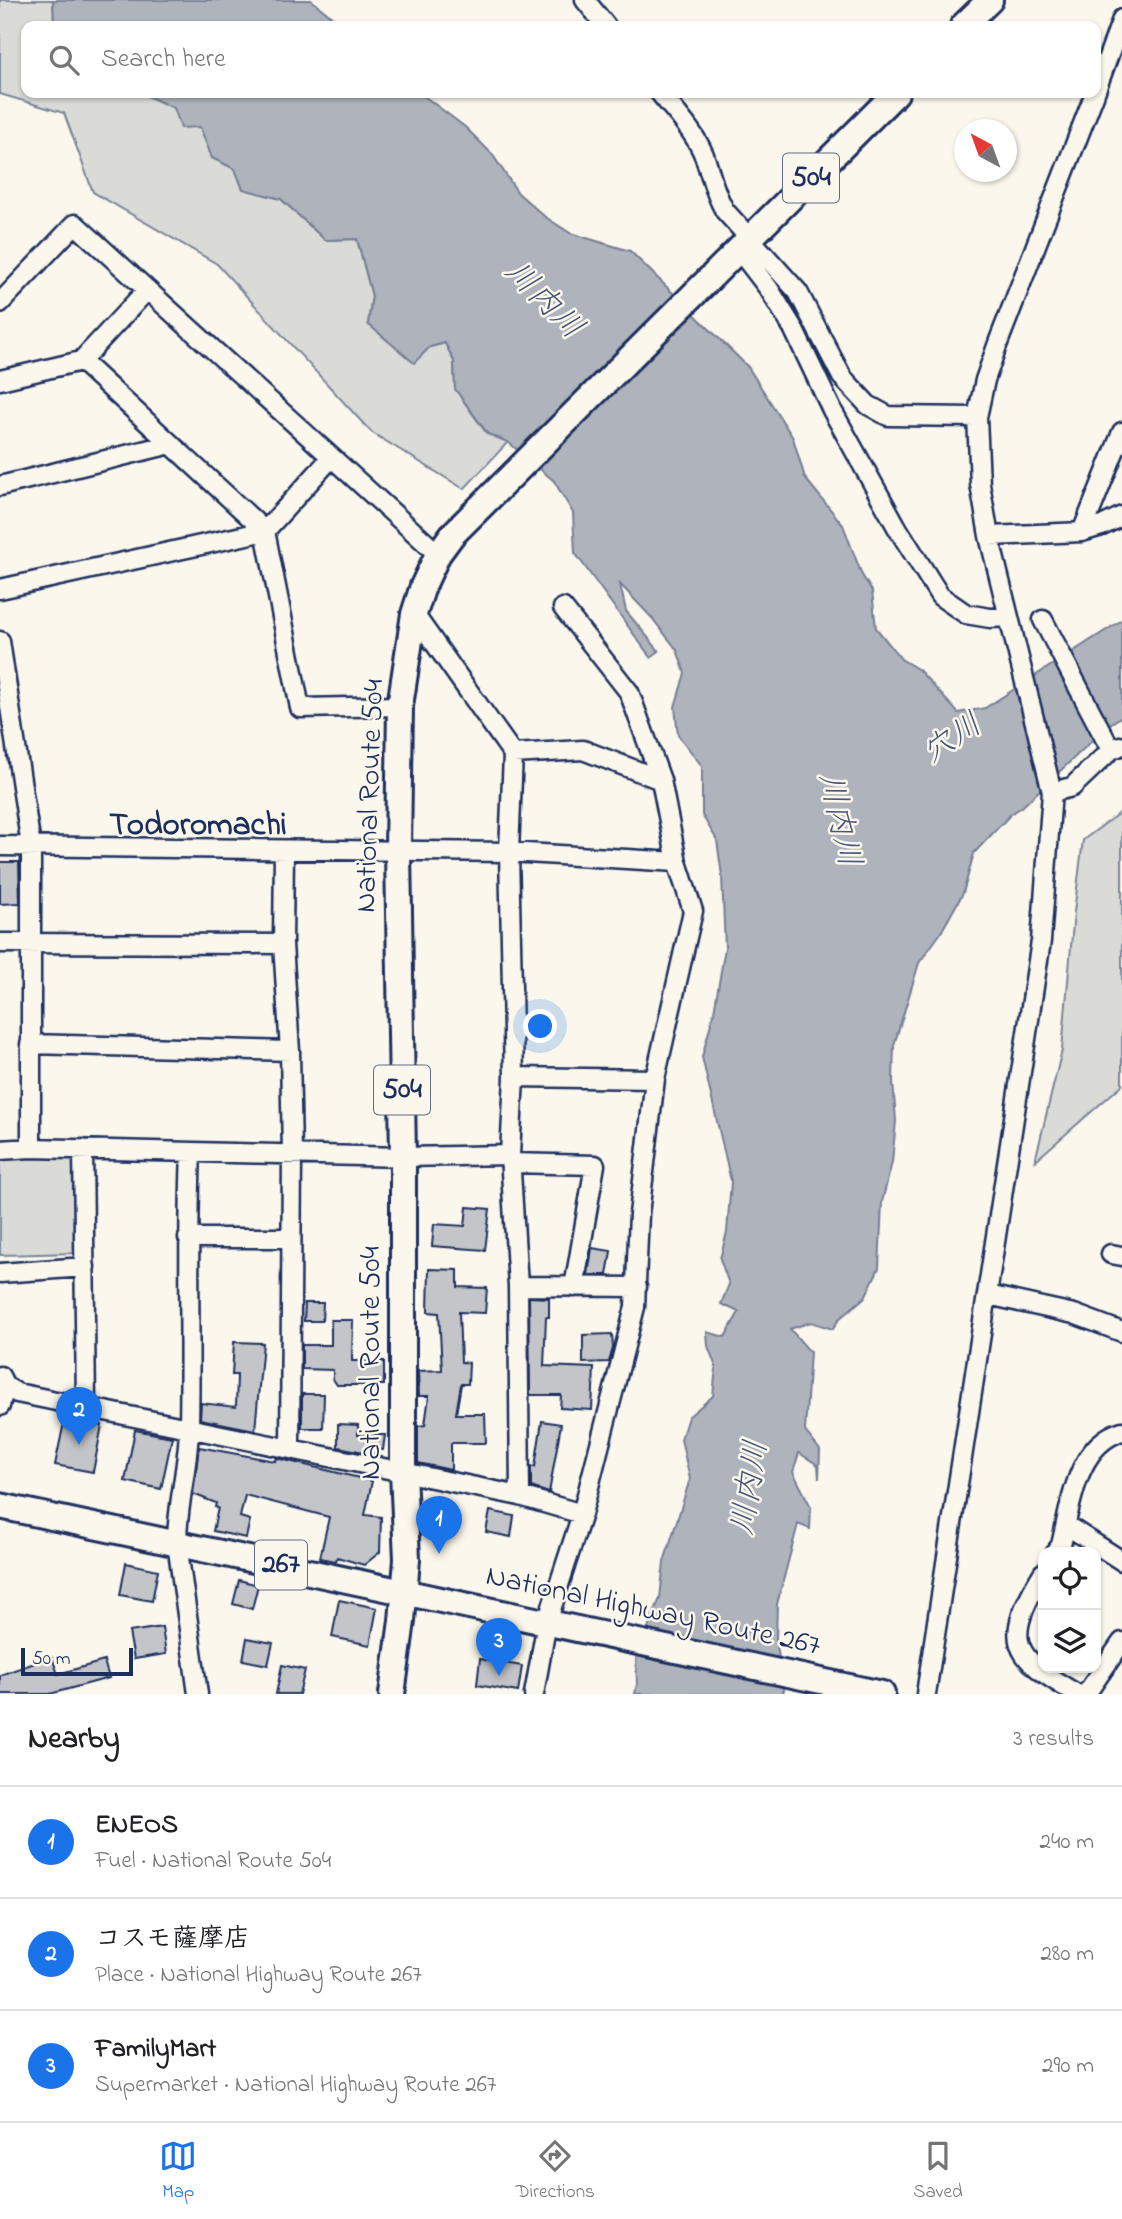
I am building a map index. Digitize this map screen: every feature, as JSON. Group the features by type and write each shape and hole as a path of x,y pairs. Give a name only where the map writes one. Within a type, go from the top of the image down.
{"highway":[{"path":"968,21 990,0"},
{"name":"National Route 504","path":"392,1694 407,1559 403,1472 403,1157 398,852 400,706 414,614 438,554 452,535 891,98"},
{"name":"National Highway Route 267","path":"0,1506 882,1694"}],"street":[{"path":"585,0 602,21"},
{"path":"1101,75 1122,19"},
{"path":"664,98 694,135 704,155 738,251 768,289 793,328 832,410 898,529 940,596 966,614 990,618 1009,617"},
{"path":"926,1694 1041,941 1052,792 989,536 980,484 977,417 989,368 1092,98"},
{"path":"0,303 75,225 438,554"},
{"path":"738,251 798,292 842,377 868,405 888,416 977,417"},
{"path":"0,380 81,361 147,290"},
{"path":"81,361 265,531 300,708 400,706"},
{"path":"1082,532 1122,432"},
{"path":"0,486 171,444"},
{"path":"0,589 265,531 331,458"},
{"path":"989,536 1082,532 1122,516"},
{"path":"534,1694 555,1624 635,1307 639,1214 655,1079 693,911 677,862 661,780 629,692 563,608"},
{"path":"414,614 513,754 509,852 514,1077 510,1159 518,1286 520,1496"},
{"path":"1043,620 1113,745 1072,787 1052,792"},
{"path":"0,642 31,846 31,1148"},
{"path":"513,754 583,750 661,780"},
{"path":"0,846 509,852 677,862"},
{"path":"284,850 283,944 290,1051 292,1154 290,1449"},
{"path":"0,943 283,944"},
{"path":"30,1044 290,1051"},
{"path":"514,1077 655,1079"},
{"path":"0,1150 31,1148 510,1159 595,1165 574,1286"},
{"path":"83,1149 86,1406"},
{"path":"191,1152 188,1238 190,1429 177,1521 177,1543 198,1694"},
{"path":"188,1238 290,1238"},
{"path":"0,1273 85,1267"},
{"path":"518,1286 637,1287"},
{"path":"988,1295 1074,1314 1122,1332"},
{"path":"2,1381 17,1392 520,1496 582,1514"},
{"path":"0,1406 2,1381"},
{"path":"1060,1547 1080,1471 1093,1450 1122,1431"},
{"path":"1066,1525 1122,1561"},
{"path":"1038,1581 1025,1603 1017,1636 1023,1654 1043,1674 1077,1694"},
{"path":"1086,1694 1122,1642"}],"shaded area":[{"path":"0,0 53,0 56,21 21,21 21,98 152,98 174,108 200,127 212,158 235,169 243,189 281,199 325,240 357,239 372,296 368,324 390,341 430,347 445,343 454,361 455,389 487,434 508,442 464,489 371,432 217,264 93,192 64,113 0,94"},
{"path":"1122,811 1122,1085 1035,1161 1062,1050 1083,840"},
{"path":"34,1154 77,1157 77,1253 0,1255 0,1158"}],"water":[{"path":"53,0 311,0 337,21 54,21"},
{"path":"152,98 427,98 465,127 492,154 518,193 544,216 570,233 630,251 748,367 793,438 805,478 843,525 862,575 872,591 876,628 901,659 919,670 958,713 985,708 1122,620 1122,716 1011,814 974,853 963,893 940,934 919,963 894,1045 896,1121 892,1162 882,1202 879,1268 865,1297 839,1319 833,1329 811,1322 790,1329 810,1352 805,1431 820,1450 819,1479 818,1465 799,1453 793,1472 811,1507 810,1529 798,1524 777,1604 776,1639 784,1690 782,1694 635,1694 636,1659 660,1598 664,1562 690,1479 681,1439 688,1417 713,1396 716,1367 708,1346 707,1332 725,1337 739,1312 721,1304 729,1284 720,1259 727,1232 731,1181 702,1057 714,1012 725,948 722,876 717,840 702,815 702,766 678,735 675,707 685,673 677,650 620,584 626,611 659,651 651,658 575,553 573,513 554,481 508,442 488,434 455,389 454,361 445,343 430,347 414,363 368,324 372,296 357,239 325,240 281,199 243,189 235,169 212,158 200,127 181,128 174,108"}],"building":[{"path":"0,862 19,862 20,903 0,904"},
{"path":"467,1207 490,1209 485,1250 432,1246 434,1224 465,1226"},
{"path":"592,1248 611,1251 607,1275 588,1275"},
{"path":"429,1269 458,1270 458,1287 487,1288 485,1313 459,1312 461,1362 469,1363 468,1384 461,1384 456,1414 485,1414 486,1443 451,1443 451,1470 418,1463 418,1426 425,1425 429,1396 419,1396 418,1371 442,1370 439,1313 428,1312"},
{"path":"529,1297 549,1298 544,1366 594,1368 592,1410 560,1408 561,1395 530,1395"},
{"path":"305,1303 323,1303 322,1321 304,1321"},
{"path":"331,1320 353,1320 352,1361 384,1361 384,1385 337,1385 333,1379 333,1370 302,1369 302,1345 331,1345"},
{"path":"612,1334 613,1348 609,1362 583,1363 583,1335"},
{"path":"234,1342 263,1343 255,1430 200,1419 201,1403 236,1407 237,1375 232,1375"},
{"path":"302,1394 324,1394 323,1428 302,1428"},
{"path":"65,1418 102,1425 93,1472 55,1465"},
{"path":"542,1421 561,1424 549,1493 531,1487 531,1466 535,1467"},
{"path":"338,1424 358,1425 358,1435 385,1435 383,1450 376,1450 376,1454 338,1447"},
{"path":"135,1430 172,1437 161,1489 125,1481"},
{"path":"199,1447 275,1461 276,1458 372,1481 365,1515 381,1517 380,1552 364,1565 337,1557 336,1561 320,1558 329,1517 245,1495 240,1517 250,1520 246,1538 213,1531 218,1508 215,1507 216,1503 193,1494"},
{"path":"490,1511 514,1516 511,1537 486,1532"},
{"path":"126,1563 158,1570 152,1601 120,1595"},
{"path":"239,1580 258,1585 252,1609 233,1604"},
{"path":"339,1600 377,1608 370,1645 332,1637"},
{"path":"162,1627 166,1654 134,1659 129,1632"},
{"path":"247,1638 273,1643 268,1665 243,1660"},
{"path":"52,1657 58,1674 104,1661 109,1678 50,1694 0,1694 0,1675"},
{"path":"480,1659 522,1666 518,1692 477,1685"},
{"path":"282,1665 305,1670 299,1694 276,1694"}],"place":[{"name":"コスモ薩摩店","path":"79,1445"},
{"name":"ENEOS","path":"439,1554"},
{"name":"FamilyMart","path":"499,1676"}],"district":[{"name":"Todoromachi","path":"198,826"}],"water label":[{"name":"川内川","path":"543,301"},
{"name":"穴川","path":"953,740"},
{"name":"川内川","path":"838,820"},
{"name":"川内川","path":"751,1488"}]}
